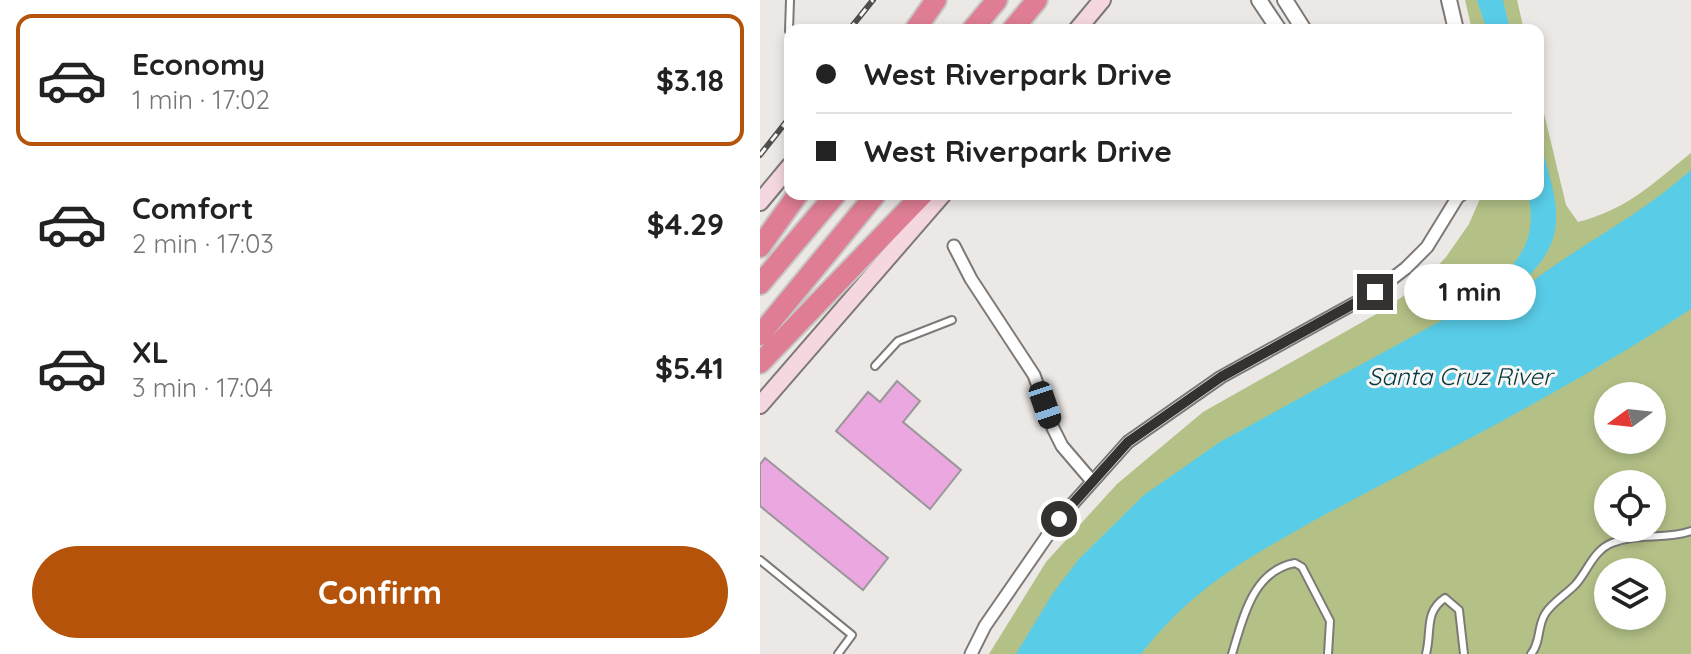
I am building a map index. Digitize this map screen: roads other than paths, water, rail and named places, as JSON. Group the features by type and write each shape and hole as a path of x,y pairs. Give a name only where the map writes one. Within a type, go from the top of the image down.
{"highway":[{"path":"919,24 936,0"},
{"path":"977,24 997,0"},
{"path":"1017,24 1037,0"},
{"path":"760,247 794,200"},
{"path":"760,284 831,200"},
{"path":"760,335 871,200"},
{"path":"760,363 917,200"}],"main road":[{"path":"908,24 928,0"},
{"path":"1082,24 1102,0"},
{"path":"760,202 784,173"},
{"path":"760,405 938,200"}],"street":[{"path":"1259,0 1275,24"},
{"path":"1285,0 1300,24"},
{"path":"1449,0 1455,24"},
{"path":"971,654 985,626 1023,569 1092,481 1128,442 1221,377 1375,292 1406,268 1438,232 1456,200"},
{"path":"954,246 971,279 1034,375 1062,446 1092,481"}],"lane":[{"path":"789,24 790,0"},
{"path":"875,366 898,341 952,320"},
{"path":"1531,654 1546,611 1577,582 1598,552 1612,543 1691,531"},
{"path":"760,560 852,635 838,654"},
{"path":"1232,654 1253,593 1276,570 1295,563 1302,567 1330,621 1328,654"},
{"path":"1426,654 1430,615 1434,605 1445,598 1459,610 1464,654"}],"water":[{"path":"1477,0 1503,0 1509,24 1485,24"},
{"name":"Santa Cruz River","path":"1544,157 1555,202 1553,238 1532,273 1512,294 1524,289 1637,212 1691,170 1691,309 1560,388 1313,521 1241,564 1180,611 1141,654 1016,654 1053,593 1079,559 1144,495 1220,442 1477,301 1520,255 1530,228 1529,200 1544,200"}],"railway":[{"path":"854,24 873,0"},
{"path":"760,155 784,125"}]}
